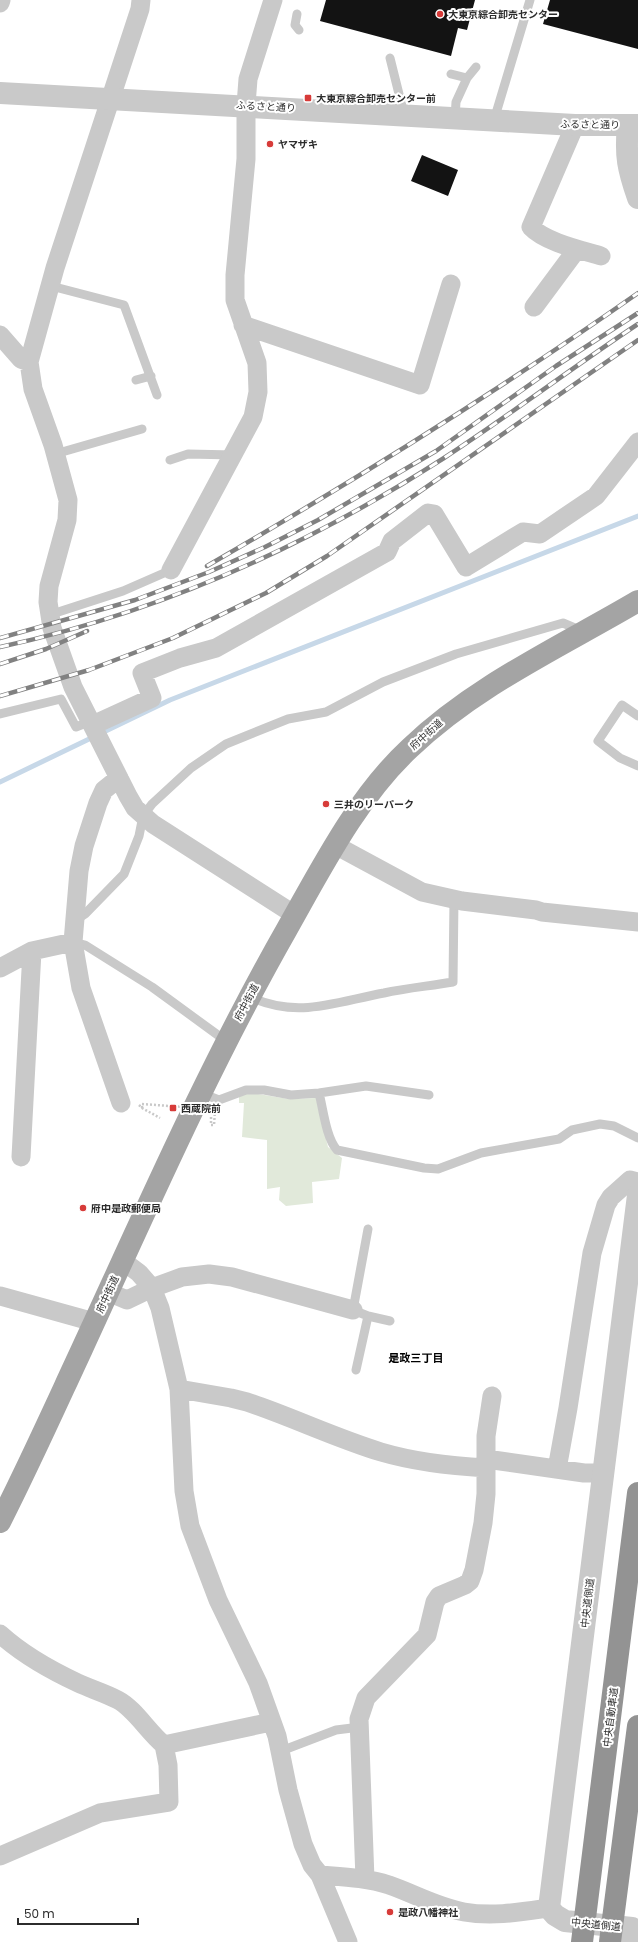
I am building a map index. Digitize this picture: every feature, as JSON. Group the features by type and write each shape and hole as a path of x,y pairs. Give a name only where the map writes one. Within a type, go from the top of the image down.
{"highway":[{"name":"中央自動車道","path":"582,1942 638,1492"},
{"path":"610,1942 638,1726"}],"main road":[{"name":"府中街道","path":"0,1522 122,1261 208,1100 226,1041 248,997 335,845 375,787 408,750 445,717 485,689 638,601"}],"street":[{"path":"141,0 140,9 55,268 29,362 33,390 55,454 68,500 67,520 49,586 49,615 65,669 135,808 143,816 295,915"},
{"path":"171,570 234,455 253,417 258,392 256,363 235,300 235,275 246,159 246,105 248,79 273,0"},
{"name":"ふるさと通り","path":"0,93 246,105 494,120 633,125"},
{"path":"575,124 531,227 536,232 577,249 601,256"},
{"path":"633,125 626,151 630,175 638,198"},
{"path":"534,308 577,249"},
{"path":"243,325 420,385 451,284"},
{"path":"0,335 21,359 29,362"},
{"path":"95,729 152,698 142,673 180,658 216,648 387,552 392,541 428,513 434,514 466,568 523,532 540,534 596,496 638,442"},
{"path":"119,778 104,790 89,828 80,871 73,942 81,988 121,1103"},
{"path":"335,845 422,892 454,899 542,912 638,922"},
{"path":"0,968 32,951 73,942"},
{"path":"21,1157 32,951"},
{"path":"557,1469 592,1253 606,1205 610,1197 630,1180 638,1182"},
{"name":"中央道側道","path":"634,1933 565,1921 555,1915 549,1908 638,1195"},
{"path":"122,1261 139,1273 152,1288 164,1321 171,1361 179,1389 184,1491 190,1526 218,1600 258,1684 281,1751 288,1790 303,1844 312,1865 320,1875 348,1942"},
{"path":"108,1292 127,1300 152,1288 182,1277 208,1274 232,1277 361,1313"},
{"path":"0,1296 94,1322"},
{"path":"179,1389 247,1402 318,1430 381,1452 410,1459 456,1467 486,1464 557,1469 584,1473 604,1473"},
{"path":"365,1879 359,1719 366,1698 427,1635 435,1602 439,1596 459,1589 470,1581 474,1570 483,1523 486,1436 492,1396"},
{"path":"0,1634 31,1658 78,1683 119,1700 132,1709 144,1726 164,1745 168,1765 169,1802 100,1813 0,1856"},
{"path":"164,1745 271,1722"},
{"path":"320,1875 365,1879 390,1886 438,1906 465,1912 504,1914 549,1908"}],"lane":[{"path":"494,120 530,0"},
{"path":"297,14 295,25 299,30"},
{"path":"390,58 404,114"},
{"path":"455,118 456,102 467,78 476,67"},
{"path":"451,74 467,78"},
{"path":"51,286 124,305 157,395"},
{"path":"136,380 151,376"},
{"path":"55,454 142,429"},
{"path":"170,460 188,454 234,455"},
{"path":"49,615 124,591 171,570"},
{"path":"75,921 85,914 124,874 139,836 143,816 152,804 190,768 226,744 288,719 326,712 383,682 456,654 563,623 586,632"},
{"path":"0,714 61,699 76,727 95,729"},
{"path":"638,716 622,705 598,741 620,758 638,766"},
{"path":"248,997 267,1005 304,1008 453,982 454,899"},
{"path":"73,942 84,945 152,987 226,1041"},
{"path":"208,1100 220,1100 246,1090 264,1090 291,1095 319,1093 366,1086 430,1095"},
{"path":"319,1093 330,1137 333,1146 337,1150 424,1168 438,1169 481,1153 559,1139 572,1130 600,1124 614,1126 638,1138"},
{"path":"356,1370 368,1229"},
{"path":"361,1313 390,1321"},
{"path":"281,1751 336,1730 360,1727"}],"path":[{"path":"160,1118 142,1108 142,1104 211,1109 211,1125 214,1125 208,1100"}],"green space":[{"path":"245,1094 258,1094 289,1099 316,1098 328,1147 342,1158 339,1179 312,1182 313,1203 286,1206 279,1200 280,1187 267,1189 267,1140 242,1137 244,1103 239,1103 239,1097"}],"building":[{"path":"326,0 475,0 467,30 458,28 451,56 320,21"},
{"path":"550,0 638,0 638,49 543,24"},
{"path":"422,155 458,170 448,196 411,181"}],"waterway":[{"path":"0,782 170,700 638,516"}],"railway":[{"path":"207,566 317,501 479,400 638,293"},
{"path":"0,638 135,600 209,572 265,547 318,520 436,451 556,366 638,313"},
{"path":"0,647 59,633 117,615 174,595 231,572 286,547 393,490 444,458 638,324"},
{"path":"0,696 89,670 173,638 266,593 327,556 638,340"},
{"path":"0,664 46,649 87,631"}],"place":[{"name":"大東京綜合卸売センター","path":"440,14"},
{"name":"大東京綜合卸売センター前","path":"308,98"},
{"name":"ヤマザキ","path":"270,144"},
{"name":"三井のリーパーク","path":"326,804"},
{"name":"西蔵院前","path":"173,1108"},
{"name":"府中是政郵便局","path":"83,1208"},
{"name":"是政八幡神社","path":"390,1912"}],"district":[{"name":"是政三丁目","path":"416,1358"}]}
